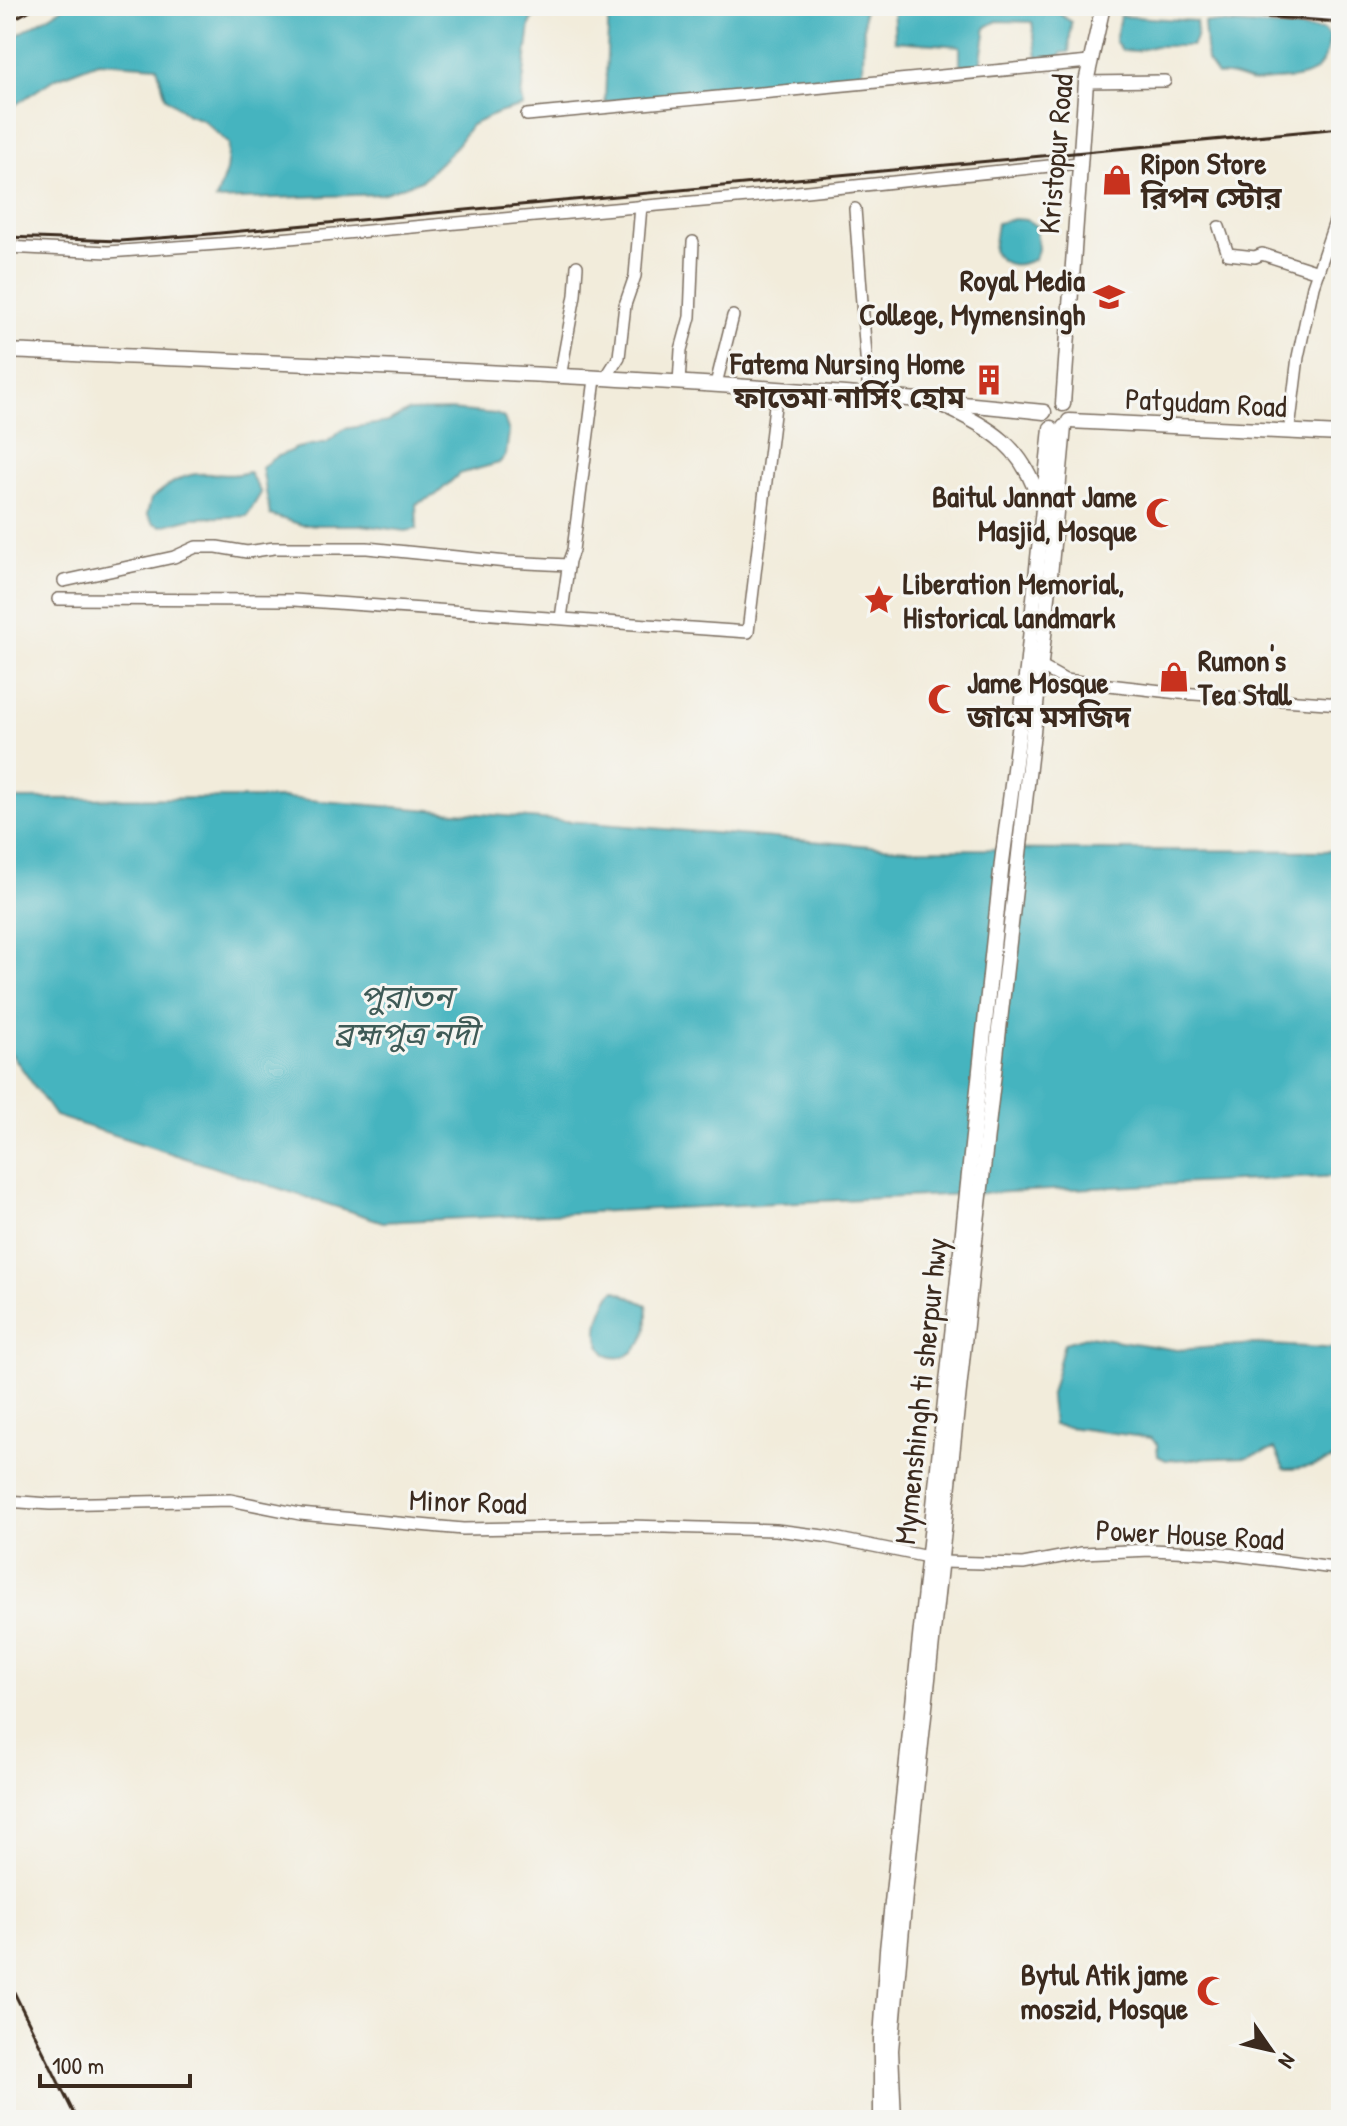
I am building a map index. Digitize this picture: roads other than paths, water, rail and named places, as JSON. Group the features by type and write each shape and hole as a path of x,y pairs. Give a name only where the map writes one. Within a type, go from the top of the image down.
{"main road":[{"name":"Kristopur Road","path":"1036,668 1063,418 1086,82 1103,6"},
{"path":"6,351 716,384 1044,412 1050,405 1063,418"},
{"path":"930,400 979,423 1006,443 1030,475 1041,512"},
{"name":"Kristopur Road","path":"1036,668 1041,512 1063,418"},
{"name":"Patgudam Road","path":"1063,418 1290,422 1341,426"},
{"name":"Patgudam Road","path":"1063,418 1341,434"},
{"name":"Mymenshingh ti sherpur hwy","path":"894,2120 891,2050 937,1533 1036,668"},
{"name":"Mymenshingh ti sherpur hwy","path":"881,2120 881,2039 887,1950 935,1560"}],"street":[{"path":"1195,6 1296,11 1341,18"},
{"path":"527,115 1089,62"},
{"path":"1086,82 1165,81"},
{"path":"6,249 108,252 382,231 1079,163"},
{"path":"1290,422 1298,357 1318,272 1341,204"},
{"path":"561,618 600,379 619,357 625,305 635,276 641,206"},
{"path":"855,209 869,396"},
{"path":"1219,227 1228,254 1255,257 1262,254 1318,272"},
{"path":"679,383 681,350 690,317 693,242"},
{"path":"560,377 575,295 577,266"},
{"path":"716,384 733,316"},
{"path":"58,599 294,600 748,632 777,389"},
{"path":"64,581 174,557 196,547 247,552 274,548 367,548 568,565"},
{"path":"1036,668 1065,680 1179,693 1341,704"},
{"name":"Minor Road","path":"6,1501 63,1504 230,1500 300,1514 463,1529 629,1526 776,1530 824,1536 935,1560"},
{"name":"Power House Road","path":"935,1560 1023,1564 1082,1553 1151,1550 1219,1553 1341,1569"}],"water":[{"path":"66,6 538,6 530,25 521,98 523,106 471,125 453,150 422,180 382,194 216,200 226,171 229,144 203,120 188,115 166,98 157,66 98,62 54,79 6,111 6,42"},
{"path":"609,6 864,6 863,73 605,102"},
{"path":"893,6 1059,13 1071,22 1069,52 1061,53 1060,57 1037,57 1032,22 997,21 986,27 980,66 960,64 960,46 895,41"},
{"path":"1120,16 1196,21 1196,37 1191,46 1122,50 1115,41"},
{"path":"1204,22 1324,30 1330,37 1324,60 1313,72 1296,78 1251,82 1229,75 1217,75 1207,61"},
{"path":"1027,220 1036,226 1038,249 1035,259 1023,264 1006,263 993,250 997,223"},
{"path":"450,410 496,414 504,418 509,432 506,455 499,463 459,474 436,495 416,504 417,529 405,531 362,525 302,525 270,515 262,467 274,458 297,448 327,442 344,429 388,422 408,411"},
{"path":"249,472 261,493 247,516 192,518 162,526 153,523 147,514 151,499 184,477"},
{"name":"পুরাতন ব্রহ্মপুত্র নদী","path":"285,798 908,849 1341,851 1341,1176 383,1222 55,1116 6,1050 6,799"},
{"path":"615,1290 647,1305 647,1326 642,1342 633,1352 622,1357 611,1356 602,1350 598,1337 601,1314"},
{"path":"1089,1336 1177,1350 1254,1344 1341,1349 1341,1456 1313,1466 1291,1469 1284,1469 1275,1449 1247,1457 1166,1460 1158,1456 1157,1444 1151,1438 1053,1425 1050,1398 1064,1343"}],"railway":[{"path":"6,23 38,6"},
{"path":"1125,6 1341,22"},
{"path":"6,237 120,241 199,235 1341,128"},
{"path":"6,1976 77,2120"}],"place":[{"name":"Ripon Store রিপন স্টোর","path":"1117,180"},
{"name":"Royal Media College, Mymensingh","path":"1109,297"},
{"name":"Fatema Nursing Home ফাতেমা নার্সিং হোম","path":"989,380"},
{"name":"Baitul Jannat Jame Masjid, Mosque","path":"1161,513"},
{"name":"Liberation Memorial, Historical landmark","path":"879,600"},
{"name":"Rumon's Tea Stall","path":"1174,677"},
{"name":"Jame Mosque জামে মসজিদ","path":"943,699"},
{"name":"Bytul Atik jame moszid, Mosque","path":"1212,1991"}]}
